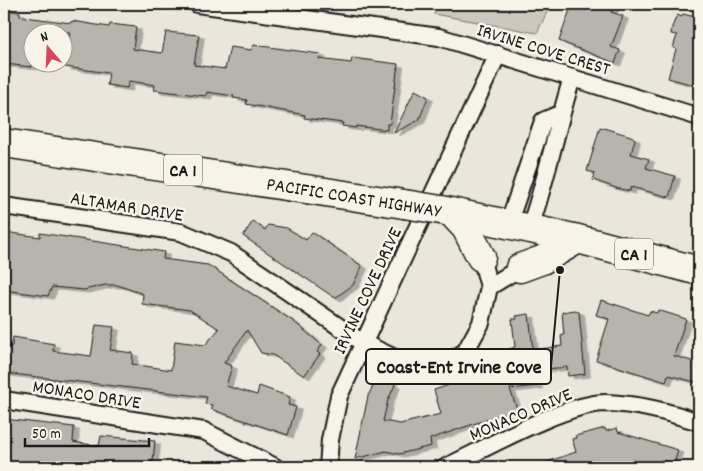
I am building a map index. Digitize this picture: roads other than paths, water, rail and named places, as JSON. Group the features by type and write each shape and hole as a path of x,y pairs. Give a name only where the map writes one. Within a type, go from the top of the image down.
{"highway":[{"name":"PACIFIC COAST HIGHWAY","path":"4,143 446,211 518,228 578,239 699,271"},
{"path":"446,211 466,228 480,257"},
{"path":"520,268 542,260 578,239"}],"street":[{"name":"IRVINE COVE CREST","path":"197,4 218,5 439,37 699,117"},
{"name":"IRVINE COVE DRIVE","path":"328,467 330,440 339,396 498,54"},
{"path":"518,228 545,184 560,114 572,78"},
{"path":"518,228 526,176 543,122 560,114"},
{"name":"ALTAMAR DRIVE","path":"4,206 181,232 232,253 363,343 398,359 424,368 446,363 465,352 481,323 489,287"},
{"path":"480,257 489,287 520,268"},
{"name":"MONACO DRIVE","path":"4,400 204,431 275,467"},
{"name":"MONACO DRIVE","path":"446,467 566,411 604,403 654,407 699,422"}],"place":[{"name":"Coast-Ent Irvine Cove","path":"560,270"}]}
